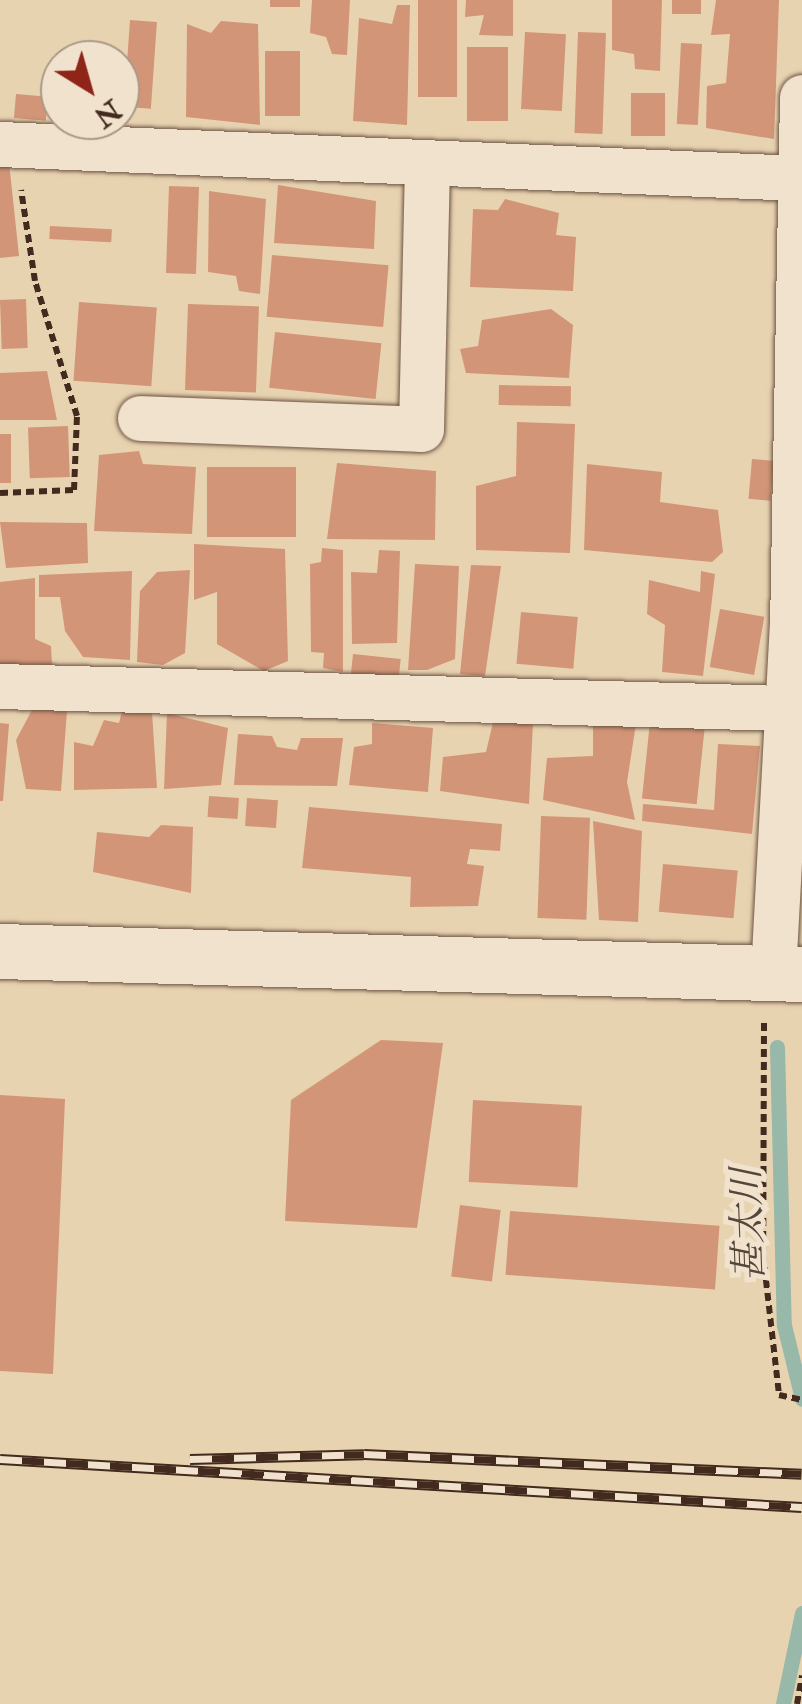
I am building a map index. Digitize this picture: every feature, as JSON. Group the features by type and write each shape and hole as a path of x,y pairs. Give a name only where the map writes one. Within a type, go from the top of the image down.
{"street":[{"path":"0,951 788,974 784,708 797,626 802,97"},
{"path":"7,144 269,150 427,168 801,167"},
{"path":"140,418 421,429 427,168"},
{"path":"0,686 784,708"}],"path":[{"path":"0,494 74,490 77,416 35,281 7,144"},
{"path":"788,974 760,1044 762,1196 779,1394 802,1400"},
{"path":"797,1704 802,1675"}],"building":[{"path":"270,0 300,0 300,7 270,7"},
{"path":"312,0 350,0 347,55 332,54 326,37 310,33"},
{"path":"418,0 457,0 457,97 418,97"},
{"path":"466,0 513,0 513,36 479,35 484,15 465,17"},
{"path":"612,0 662,0 660,71 635,69 634,54 612,50"},
{"path":"672,0 701,0 701,14 672,14"},
{"path":"716,0 779,0 774,139 706,128 707,86 726,83 730,34 711,35"},
{"path":"397,5 410,5 407,125 353,121 359,18 392,24"},
{"path":"130,20 157,22 151,109 140,108 140,40 129,40"},
{"path":"221,21 258,24 260,125 186,117 187,24 211,33"},
{"path":"525,32 566,34 562,111 521,109"},
{"path":"578,32 606,33 602,134 574,133"},
{"path":"681,43 702,44 698,125 677,124"},
{"path":"467,47 508,47 508,121 467,121"},
{"path":"265,51 300,51 300,116 265,116"},
{"path":"631,93 665,93 665,136 631,136"},
{"path":"16,94 40,96 40,120 14,118"},
{"path":"9,162 19,256 0,258 0,163"},
{"path":"278,185 376,201 374,249 274,243"},
{"path":"169,186 199,187 196,274 166,273"},
{"path":"209,191 266,199 260,294 239,291 236,276 208,272"},
{"path":"505,199 559,213 556,235 576,237 573,291 470,287 473,209 498,210"},
{"path":"50,226 112,229 111,242 49,239"},
{"path":"272,255 389,265 383,327 267,317"},
{"path":"26,299 28,348 2,349 0,300"},
{"path":"79,302 157,307 151,386 73,381"},
{"path":"188,304 259,306 256,392 185,390"},
{"path":"551,309 573,325 569,378 466,373 460,349 478,346 482,320"},
{"path":"275,332 381,343 376,399 269,388"},
{"path":"47,371 57,420 0,420 0,373"},
{"path":"499,385 571,386 571,406 499,405"},
{"path":"517,422 575,424 570,553 476,550 476,486 516,476"},
{"path":"68,426 70,477 30,478 28,427"},
{"path":"0,434 11,434 11,483 0,483"},
{"path":"139,451 143,464 196,467 192,534 94,531 99,455"},
{"path":"752,459 774,461 770,501 749,499"},
{"path":"337,463 436,471 435,540 327,539"},
{"path":"587,464 662,472 660,502 718,510 723,552 712,562 584,550"},
{"path":"207,467 296,467 296,537 207,537"},
{"path":"0,522 87,523 88,563 6,568"},
{"path":"194,544 285,549 288,661 264,671 217,644 217,592 194,600"},
{"path":"322,548 343,550 343,672 323,668 324,653 311,652 310,564 321,562"},
{"path":"379,550 400,551 397,643 352,644 351,572 377,573"},
{"path":"415,564 459,566 455,659 427,670 408,670"},
{"path":"471,565 501,566 485,676 460,674"},
{"path":"190,570 185,653 163,665 137,662 140,591 157,572"},
{"path":"132,571 130,660 83,657 65,631 60,597 39,597 39,575"},
{"path":"701,571 715,574 703,676 662,672 665,625 647,614 649,580 700,592"},
{"path":"35,578 35,639 51,646 52,665 0,664 0,582"},
{"path":"720,609 764,617 754,675 710,667"},
{"path":"521,612 578,617 573,669 516,664"},
{"path":"353,654 401,659 398,681 351,676"},
{"path":"33,708 67,711 61,791 26,789 16,740"},
{"path":"122,711 152,712 157,788 74,790 74,742 93,746 104,720 119,723"},
{"path":"167,713 228,728 221,785 164,789"},
{"path":"495,714 533,723 529,804 440,791 443,757 486,752"},
{"path":"593,719 636,724 627,782 635,820 543,800 547,758 593,756"},
{"path":"650,722 705,728 697,804 642,799"},
{"path":"0,723 9,724 3,801 0,801"},
{"path":"372,723 433,728 428,792 349,785 354,747 372,744"},
{"path":"238,734 272,736 277,747 297,750 301,738 343,738 337,786 234,785"},
{"path":"718,744 760,746 752,834 642,821 643,804 714,810"},
{"path":"209,796 239,798 237,819 208,817"},
{"path":"247,798 278,800 276,828 245,826"},
{"path":"309,807 502,824 500,851 470,849 467,864 484,866 478,906 410,907 411,877 302,868"},
{"path":"541,816 590,818 586,920 537,918"},
{"path":"593,821 642,831 638,922 599,920"},
{"path":"161,825 193,827 191,893 93,872 97,832 149,837"},
{"path":"663,864 738,871 734,918 659,912"},
{"path":"381,1040 443,1043 417,1228 285,1221 291,1100"},
{"path":"0,1095 65,1099 53,1374 0,1371"},
{"path":"473,1100 582,1106 578,1188 469,1182"},
{"path":"460,1205 501,1210 492,1281 451,1276"},
{"path":"510,1211 719,1226 715,1289 506,1275"}],"waterway":[{"name":"甚太川","path":"777,1047 784,1325 802,1399"},
{"name":"甚太川","path":"783,1704 802,1613"}],"railway":[{"path":"190,1459 364,1454 802,1474"},
{"path":"0,1459 802,1507"}]}
